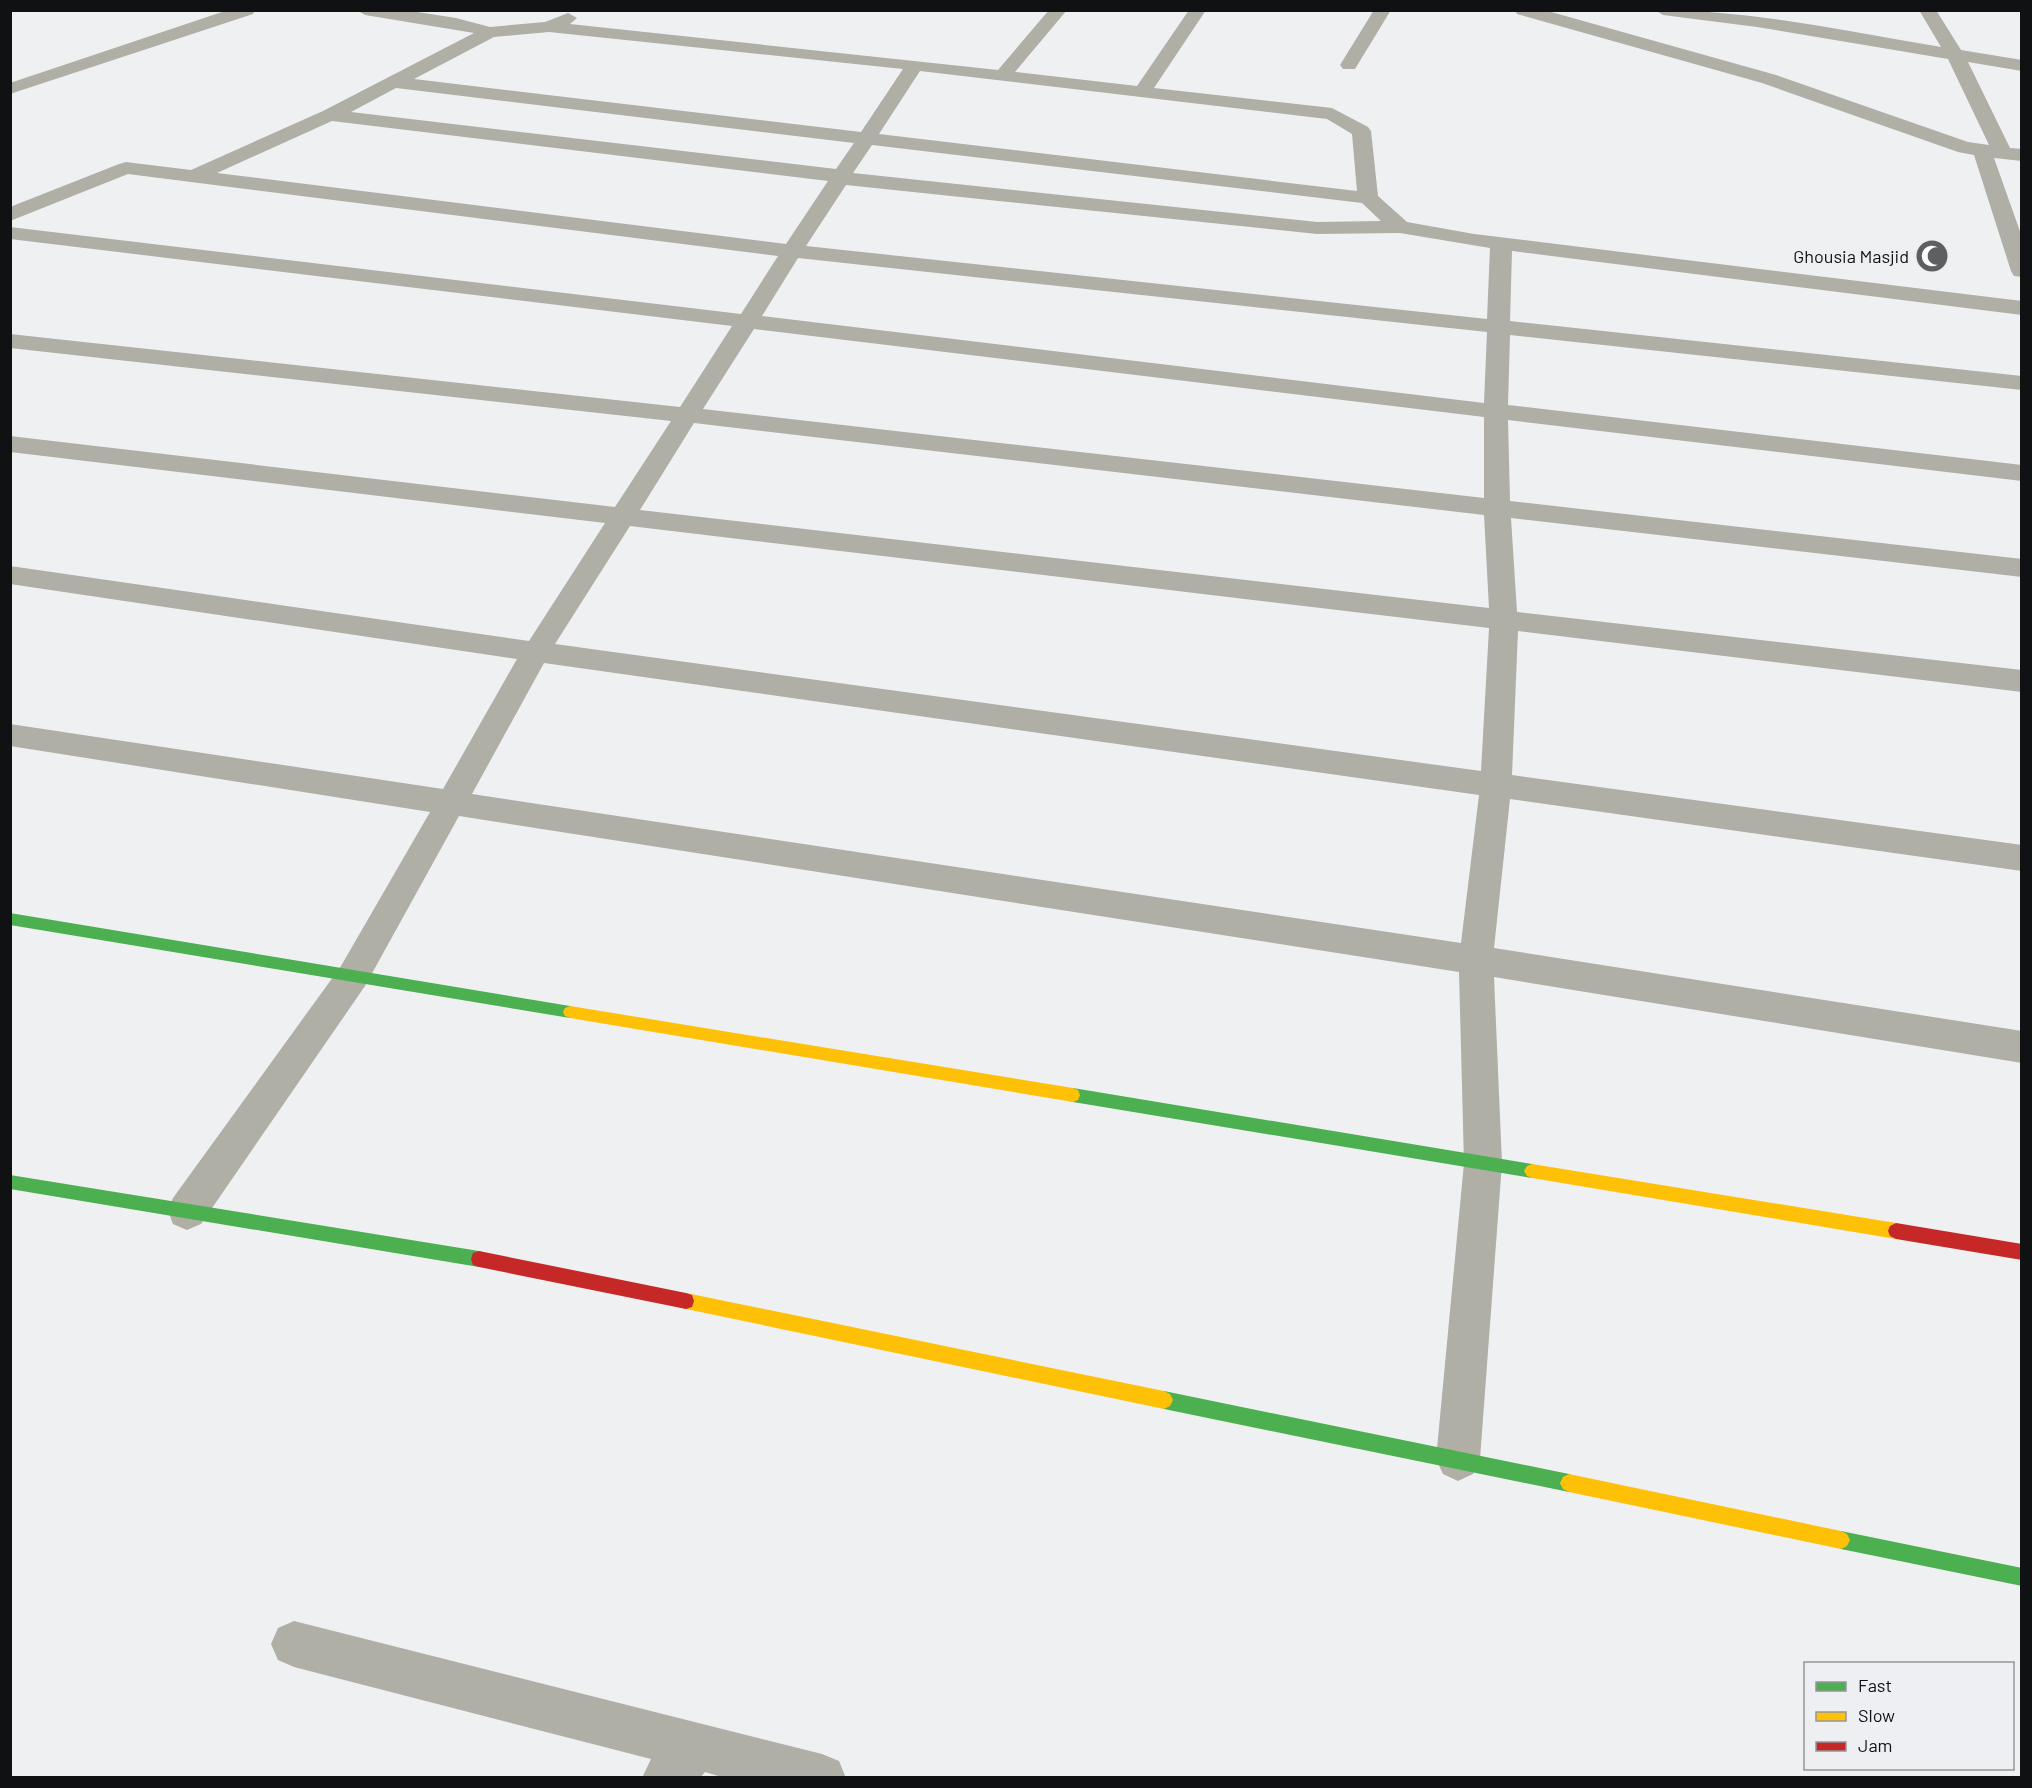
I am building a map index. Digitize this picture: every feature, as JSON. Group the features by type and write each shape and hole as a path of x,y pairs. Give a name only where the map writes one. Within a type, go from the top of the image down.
{"street":[{"path":"10,89 247,10"},
{"path":"365,10 456,23 490,32 549,27 1332,114 1361,131 1368,198"},
{"path":"549,27 583,10"},
{"path":"1001,77 1059,10"},
{"path":"1141,93 1197,10"},
{"path":"1349,65 1383,10"},
{"path":"1523,10 1769,79 1965,148 2012,154"},
{"path":"1663,10 1755,16 1956,57 2022,66"},
{"path":"1927,10 2012,154"},
{"path":"195,176 330,115 490,32"},
{"path":"187,1211 353,976 536,652 792,251 914,66"},
{"path":"393,82 1368,198 1401,227"},
{"path":"330,115 840,177 1317,228 1401,227 1501,243 2022,308"},
{"path":"1982,150 2022,271"},
{"path":"10,216 126,168 792,251 1499,329 2022,383"},
{"path":"10,233 748,320 1496,413 2022,473"},
{"path":"1458,1460 1483,1163 1476,960 1496,785 1504,620 1497,507 1496,413 1501,243"},
{"path":"10,341 687,415 2022,568"},
{"path":"10,444 2022,681"},
{"path":"10,575 536,652 2022,858"},
{"path":"10,735 1476,960 2022,1047"},
{"path":"10,919 2022,1252"},
{"path":"10,1182 496,1262 2022,1577"},
{"path":"294,1644 681,1762 822,1778"}],"traffic: fast":[{"path":"10,919 570,1012"},
{"path":"1073,1095 1532,1171"},
{"path":"10,1182 479,1259"},
{"path":"1164,1400 1569,1483"},
{"path":"1841,1540 2022,1577"}],"traffic: slow":[{"path":"570,1012 1073,1095"},
{"path":"1532,1171 1896,1231"},
{"path":"686,1301 1164,1400"},
{"path":"1569,1483 1841,1540"}],"traffic: jam":[{"path":"1896,1231 2022,1252"},
{"path":"479,1259 686,1301"}],"place":[{"name":"Ghousia Masjid","path":"1932,256"}]}
